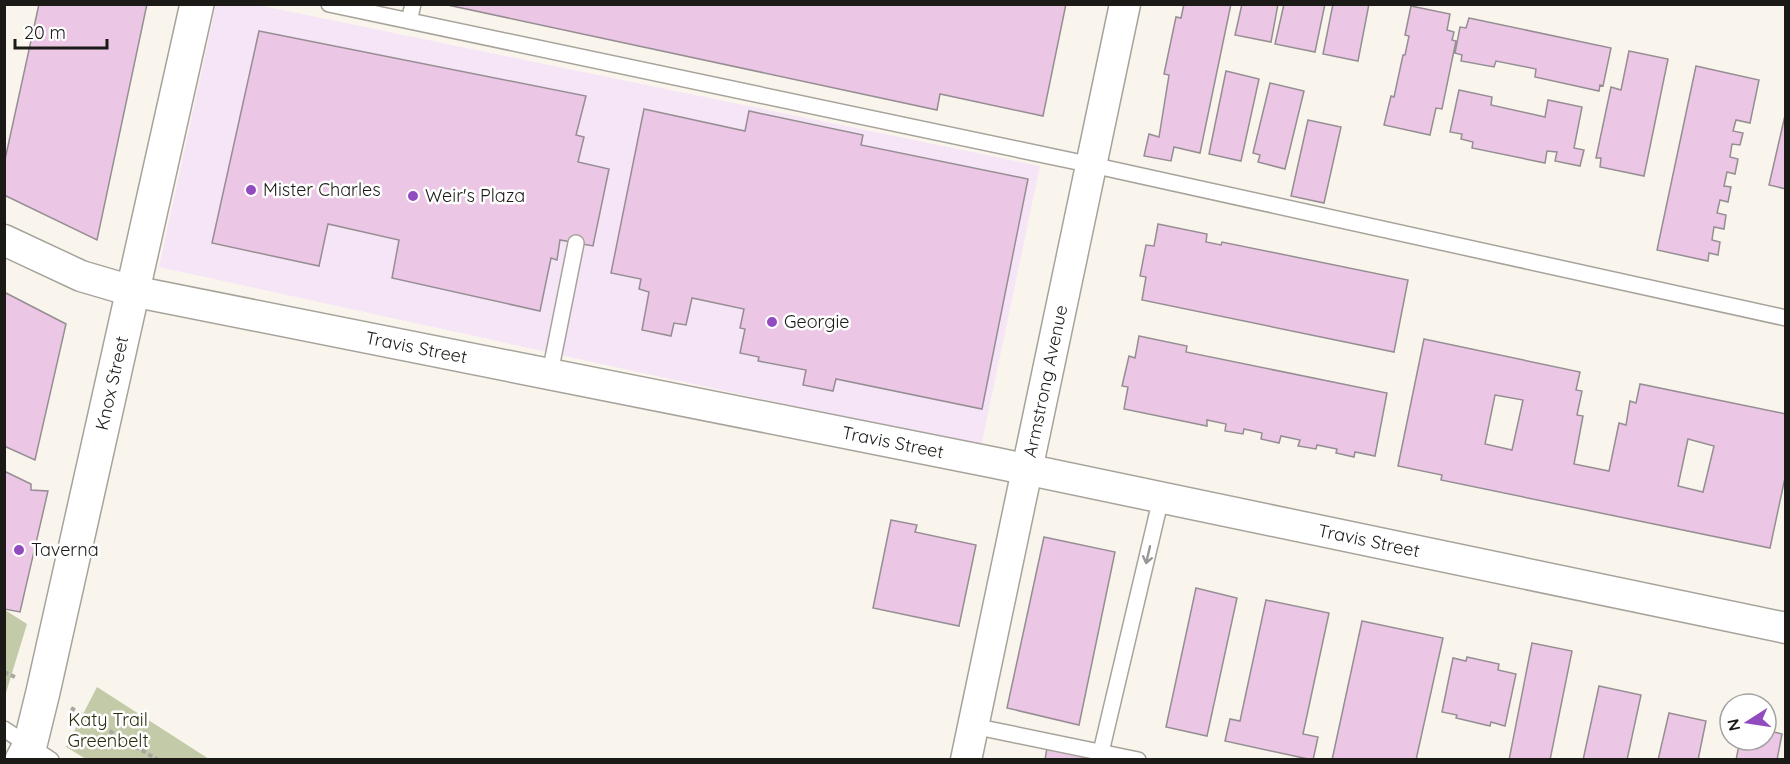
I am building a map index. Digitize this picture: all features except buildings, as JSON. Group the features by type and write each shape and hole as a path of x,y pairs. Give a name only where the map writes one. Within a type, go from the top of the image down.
{"street":[{"name":"Knox Street","path":"27,748 197,4"},
{"name":"Armstrong Avenue","path":"966,759 1125,4"},
{"name":"Travis Street","path":"4,240 81,276 132,291 1027,470 1785,628"}],"lane":[{"path":"329,4 378,10 409,21 1092,165 1785,318"},
{"path":"409,21 413,4"},
{"path":"550,373 576,243"},
{"path":"1101,752 1161,498"},
{"path":"973,726 1138,759"}],"path":[{"path":"4,672 14,677"},
{"path":"75,710 158,759"}],"shaded area":[{"path":"216,5 258,5 1040,166 981,447 159,267"}],"green space":[{"path":"5,610 27,624 5,696"},
{"name":"Katy Trail Greenbelt","path":"97,687 209,759 86,759 66,747"}],"place":[{"name":"Mister Charles","path":"251,190"},
{"name":"Weir's Plaza","path":"413,196"},
{"name":"Georgie","path":"772,322"},
{"name":"Taverna","path":"19,550"}]}
